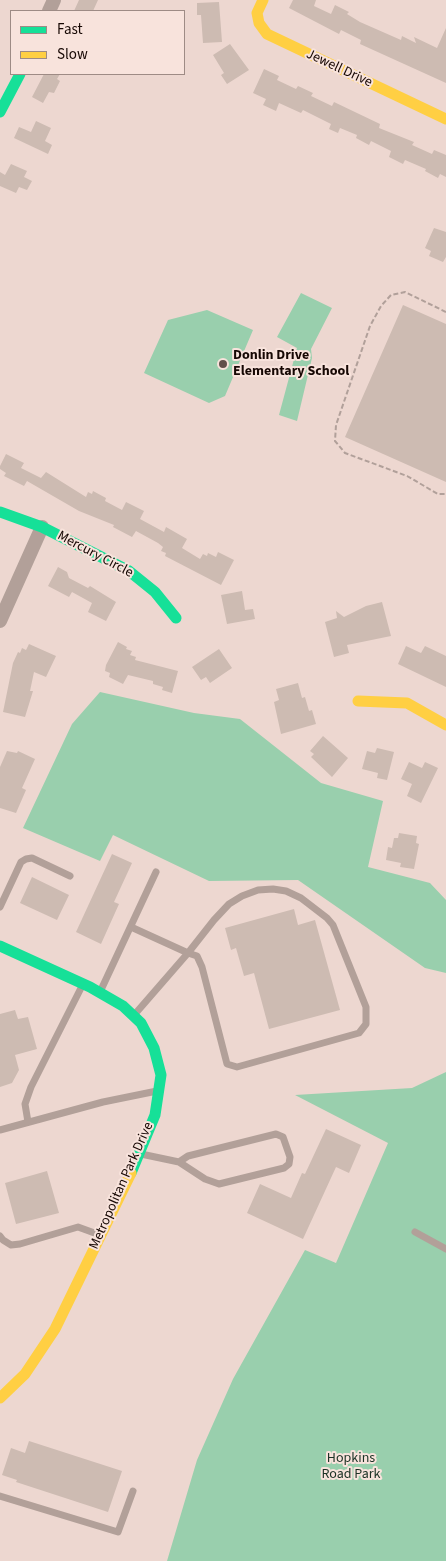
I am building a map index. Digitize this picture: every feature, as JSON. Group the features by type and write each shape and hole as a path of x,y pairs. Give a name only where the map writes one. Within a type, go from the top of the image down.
{"street":[{"name":"Jewell Drive","path":"263,0 257,13 260,23 267,34 446,119"},
{"path":"0,112 19,75"},
{"name":"Mercury Circle","path":"0,512 42,527 129,571 155,592 176,618"},
{"path":"0,621 42,527"},
{"path":"358,701 407,703 438,719 446,726"},
{"name":"Metropolitan Park Drive","path":"0,946 83,983 122,1006 141,1023 154,1048 161,1075 155,1115 139,1154 100,1236 42,1350 25,1374 0,1398"}],"lane":[{"path":"0,907 21,862 26,859 32,858 70,876"},
{"path":"99,992 156,872"},
{"path":"131,927 188,953 197,956 202,967 227,1064 237,1067 359,1033 366,1024 366,1007 333,925 327,918 301,898 286,891 258,890 242,896 229,904 214,920 188,953 133,1016"},
{"path":"28,1122 25,1104 31,1086 83,983"},
{"path":"0,1130 102,1102 159,1091"},
{"path":"139,1154 179,1162 205,1179 219,1184 284,1168 289,1164 290,1157 283,1137 276,1134 188,1156 179,1162"},
{"path":"0,1236 2,1240 11,1245 20,1244 78,1227 100,1236"},
{"path":"415,1232 446,1249"},
{"path":"0,1496 118,1532 133,1491"}],"path":[{"path":"446,312 405,292 391,295 381,306 370,326 336,425 335,441 345,453 408,476 438,494 446,494"}],"green space":[{"path":"301,293 332,308 311,349 312,358 297,421 279,415 297,348 277,337"},
{"path":"207,310 253,330 225,396 209,403 144,373 168,320"},
{"path":"100,692 194,713 240,719 321,783 383,801 368,867 430,883 446,900 446,973 425,968 298,880 209,881 113,835 100,861 23,828 72,724"},
{"name":"Hopkins Road Park","path":"446,1072 446,1561 167,1561 197,1460 233,1379 305,1250 336,1263 388,1143 295,1095 412,1088"}],"building":[{"path":"79,0 98,0 93,10 74,10"},
{"path":"293,0 316,0 314,6 331,14 335,5 349,12 347,14 360,22 401,40 402,36 416,43 414,37 437,48 446,28 446,83 360,44 361,40 341,30 339,34 289,8"},
{"path":"219,2 222,42 203,43 201,15 197,15 197,3"},
{"path":"230,44 249,70 227,84 221,75 224,73 213,55"},
{"path":"264,69 279,76 277,80 296,89 298,86 313,93 311,96 332,106 334,102 380,124 379,128 414,142 412,145 432,154 434,150 446,155 446,177 440,174 438,178 425,171 426,169 405,160 403,164 389,157 391,151 371,141 369,145 356,138 357,135 340,128 338,133 329,129 331,124 303,110 301,113 279,103 276,111 263,105 266,99 253,93"},
{"path":"43,75 59,75 57,79 60,81 54,93 49,92 43,103 32,97"},
{"path":"36,121 51,128 45,141 52,145 48,154 14,138 19,127 31,132"},
{"path":"11,164 27,171 24,177 32,181 27,190 19,187 16,193 0,186 0,172 5,175"},
{"path":"434,228 446,232 446,257 443,262 429,256 431,251 425,248"},
{"path":"403,305 446,324 446,482 345,437"},
{"path":"6,454 24,463 21,468 41,478 46,472 86,497 88,492 92,494 93,491 106,498 105,501 122,510 126,502 144,511 140,519 164,532 166,527 187,539 182,548 200,559 203,554 207,556 208,553 216,557 218,552 234,560 221,585 165,556 166,553 161,551 163,547 136,531 132,537 113,527 114,525 79,511 27,481 24,486 4,476 6,473 0,469 0,466"},
{"path":"58,567 67,572 69,578 88,588 90,586 116,602 106,621 88,612 92,603 72,592 69,597 48,586"},
{"path":"242,591 245,610 253,609 255,619 227,624 221,595"},
{"path":"382,602 391,636 347,645 349,653 334,657 325,622 337,618 336,611 344,617 366,606"},
{"path":"118,642 127,647 126,649 132,651 130,655 136,657 135,660 178,671 172,693 162,690 163,687 153,684 153,681 128,675 123,684 109,677 110,673 105,671 106,665"},
{"path":"29,644 56,656 46,677 34,672 30,691 33,691 25,717 3,712 13,663 18,652 20,653 22,648 26,650"},
{"path":"406,646 421,653 425,646 446,656 446,687 398,664"},
{"path":"219,649 232,668 210,683 206,677 201,680 192,667"},
{"path":"298,683 302,698 305,697 309,711 312,710 316,724 281,734 274,702 279,700 276,689"},
{"path":"323,736 348,758 332,777 311,757 314,754 310,751"},
{"path":"377,748 394,752 387,780 377,778 378,773 362,769 367,751 375,753"},
{"path":"7,751 17,753 18,751 35,759 22,788 26,790 16,813 0,808 0,767"},
{"path":"409,762 422,768 425,762 438,768 421,803 407,796 412,784 401,779"},
{"path":"399,833 417,836 416,843 419,844 414,869 400,867 401,863 386,860 388,847 392,848 394,838 398,838"},
{"path":"112,854 132,863 114,902 119,904 101,944 76,932"},
{"path":"32,877 69,895 57,920 20,903"},
{"path":"294,909 298,925 315,920 340,1010 269,1029 254,973 244,976 236,948 231,950 225,928"},
{"path":"15,1010 18,1019 28,1017 37,1049 15,1055 19,1070 12,1083 0,1087 0,1014"},
{"path":"326,1129 361,1145 349,1173 336,1167 303,1239 247,1213 260,1184 291,1198 302,1173 305,1174"},
{"path":"47,1171 59,1213 16,1224 5,1183"},
{"path":"29,1441 122,1471 108,1512 16,1482 17,1480 2,1475 11,1448 25,1453"}],"traffic: fast":[{"path":"0,112 19,75"},
{"path":"0,512 42,527 129,571 155,592 176,618"},
{"path":"0,946 90,987 123,1006 141,1023 154,1048 161,1075 155,1115 131,1173"}],"traffic: slow":[{"path":"263,0 257,13 259,23 267,34 446,119"},
{"path":"358,701 407,703 446,725"},
{"path":"0,1398 25,1374 55,1329 131,1173"}],"place":[{"name":"Donlin Drive Elementary School","path":"223,364"}]}
